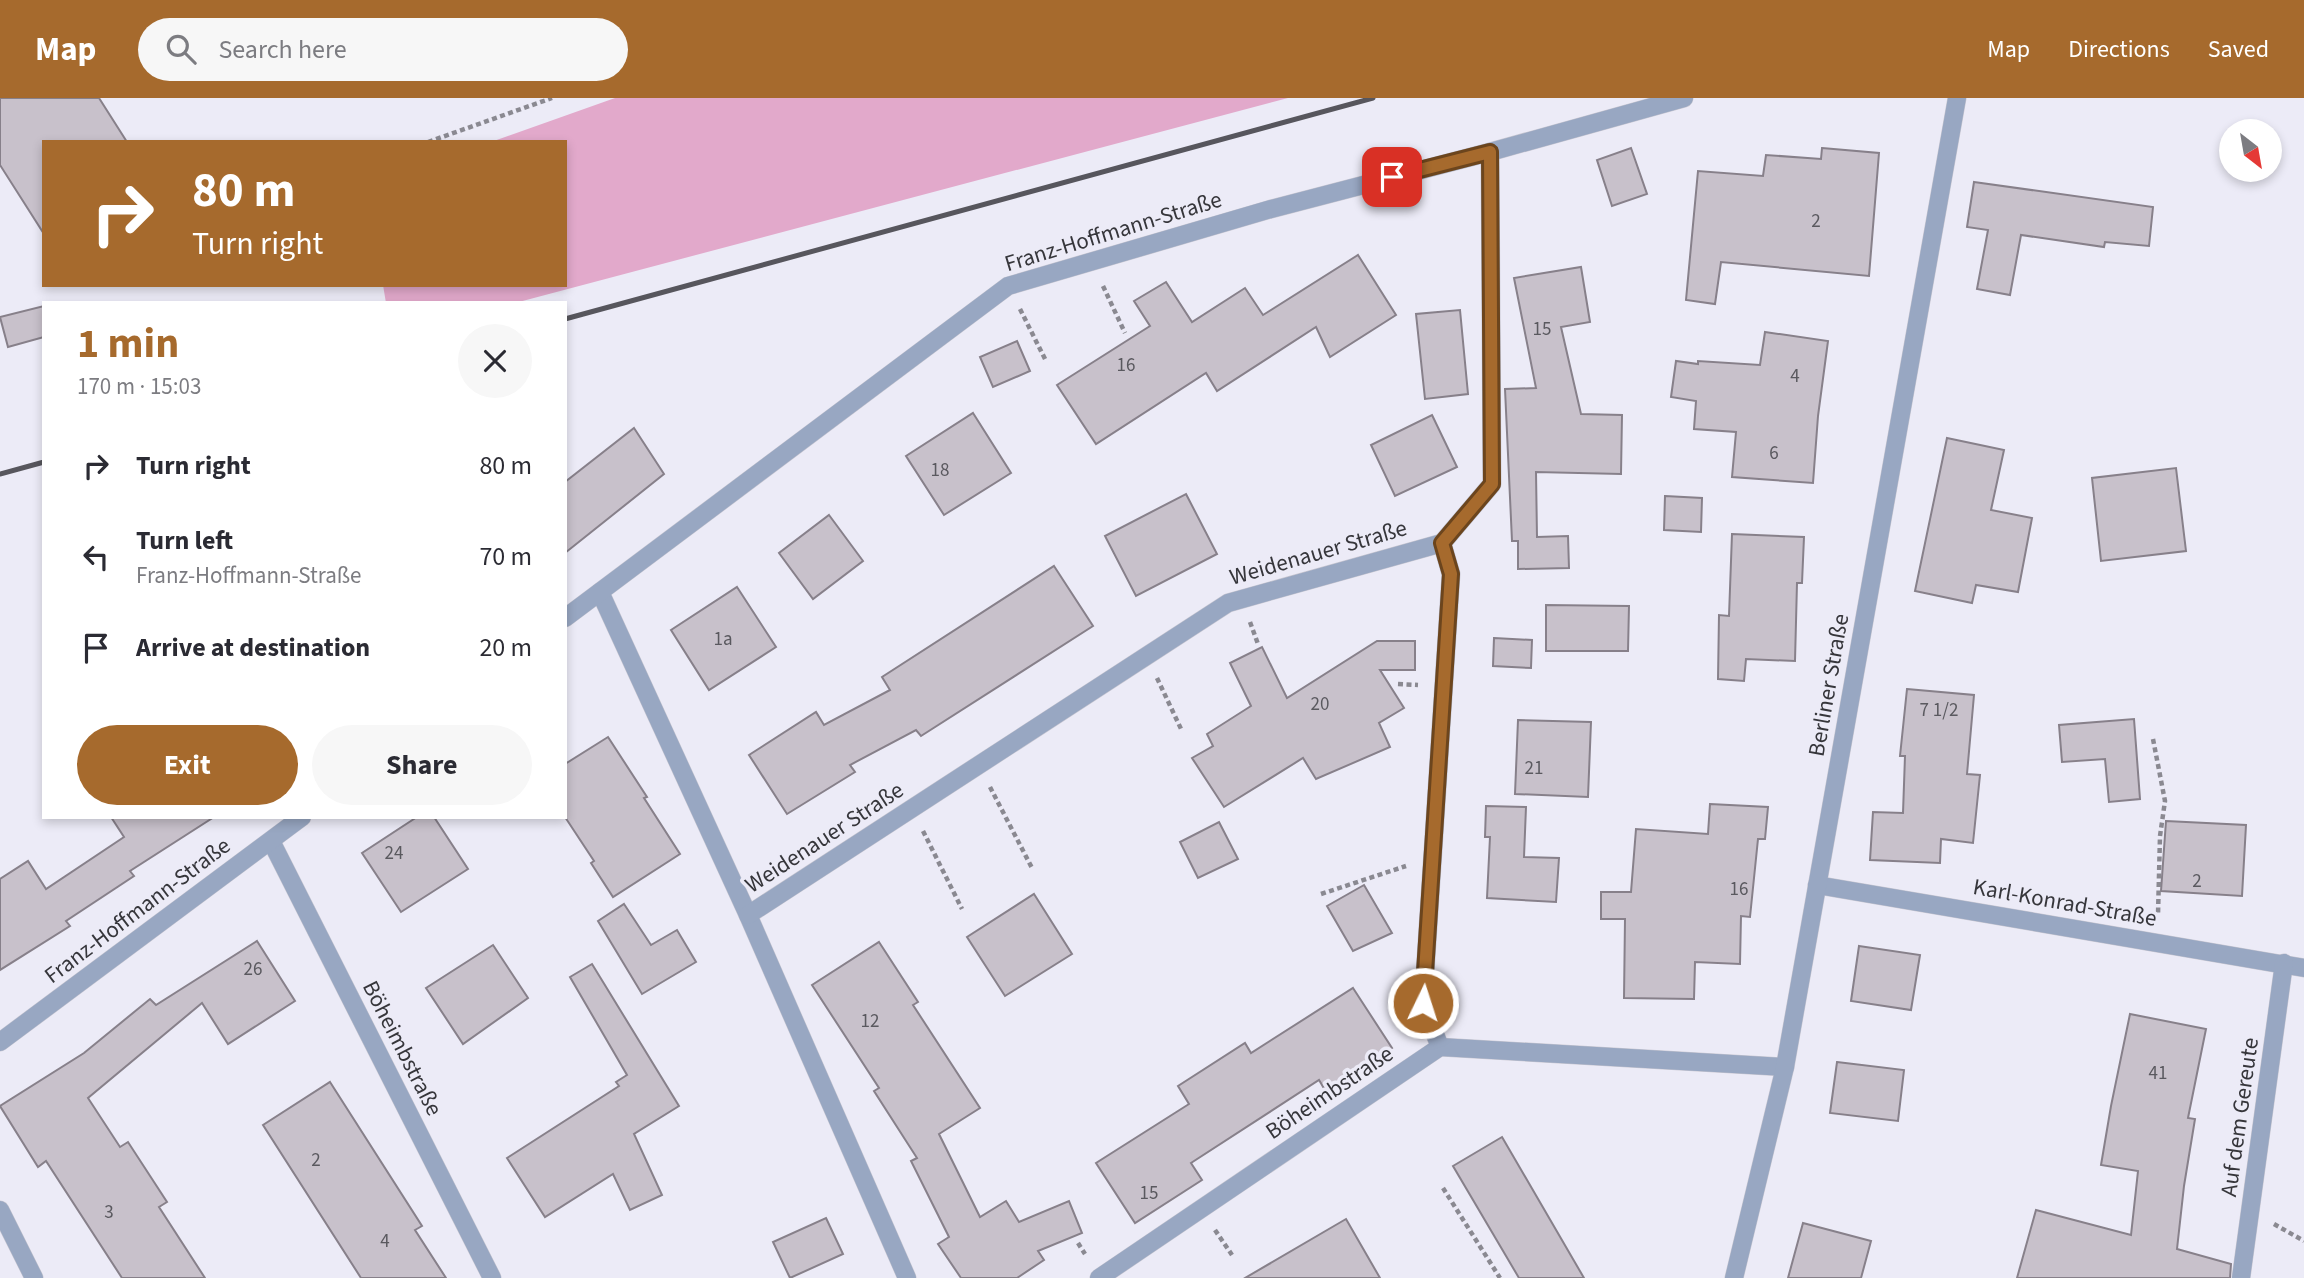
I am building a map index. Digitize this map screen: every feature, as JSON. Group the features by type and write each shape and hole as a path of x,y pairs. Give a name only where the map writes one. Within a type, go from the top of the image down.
{"street":[{"name":"Franz-Hoffmann-Straße","path":"567,617 1008,286 1271,209 1684,98"},
{"name":"Berliner Straße","path":"1734,1278 1785,1067 1957,98"},
{"path":"1442,543 1492,484 1490,152"},
{"name":"Weidenauer Straße","path":"748,915 1228,603 1442,543 1451,574 1423,1003 1440,1047"},
{"name":"Weidenauer Straße","path":"600,592 748,915 907,1278"},
{"name":"Franz-Hoffmann-Straße","path":"3,1034 299,819"},
{"name":"Böheimbstraße","path":"271,841 492,1278"},
{"name":"Karl-Konrad-Straße","path":"1817,885 2304,968"},
{"name":"Auf dem Gereute","path":"2242,1278 2284,963"},
{"path":"1440,1047 1785,1067"},
{"name":"Böheimbstraße","path":"1099,1278 1440,1047"},
{"path":"0,1210 34,1278"}],"path":[{"path":"434,140 552,98"},
{"path":"1092,262 1125,333"},
{"path":"1008,286 1046,361"},
{"path":"1146,655 1182,731"},
{"path":"2152,739 2165,801 2160,836 2157,942"},
{"path":"978,765 1032,868"},
{"path":"912,808 962,909"},
{"path":"1321,894 1433,857"},
{"path":"1443,1188 1500,1278"}],"shaded area":[{"path":"615,98 1288,98 523,301 386,301 383,287 567,287 567,140 497,140"}],"building":[{"path":"0,98 99,98 126,140 42,140 42,231 0,165"},
{"path":"1631,148 1647,194 1612,206 1597,160"},
{"path":"1822,148 1879,153 1869,276 1721,262 1715,304 1686,300 1698,171 1763,176 1766,155 1821,159"},
{"path":"1974,182 2153,207 2149,246 2105,242 2104,247 2021,235 2010,295 1977,289 1988,230 1967,227"},
{"path":"1358,255 1396,315 1330,357 1316,327 1217,391 1206,373 1096,444 1057,385 1150,326 1134,301 1166,282 1192,322 1245,288 1263,315"},
{"path":"1581,267 1590,322 1561,327 1581,414 1622,415 1621,474 1536,472 1537,537 1568,536 1569,568 1518,569 1518,541 1512,541 1505,389 1536,388 1514,278"},
{"path":"42,306 42,338 8,347 0,317"},
{"path":"1460,310 1468,394 1425,399 1416,314"},
{"path":"1765,332 1828,341 1813,483 1732,477 1736,432 1694,429 1696,401 1671,397 1676,361 1760,365"},
{"path":"1017,341 1030,371 993,387 980,357"},
{"path":"973,413 1011,473 944,515 906,456"},
{"path":"1432,415 1457,467 1395,496 1371,445"},
{"path":"634,428 664,474 567,551 567,480"},
{"path":"1947,438 2004,450 1991,510 2032,518 2018,592 1976,585 1972,603 1915,591"},
{"path":"2176,468 2186,551 2101,561 2092,478"},
{"path":"1186,494 1217,554 1136,596 1105,536"},
{"path":"1665,496 1702,498 1701,532 1664,530"},
{"path":"829,515 863,561 813,599 779,553"},
{"path":"1732,534 1804,537 1802,583 1797,583 1795,661 1746,659 1744,681 1718,679 1719,615 1729,616"},
{"path":"1054,566 1093,626 921,736 916,730 850,765 855,772 787,814 749,755 816,712 824,725 890,690 882,677"},
{"path":"737,587 776,647 709,690 671,630"},
{"path":"1546,605 1629,606 1628,651 1546,651"},
{"path":"1494,638 1532,640 1531,668 1493,666"},
{"path":"1377,641 1415,641 1415,670 1380,670 1404,708 1379,723 1390,747 1316,779 1303,758 1224,807 1192,758 1213,746 1207,734 1251,706 1230,663 1262,647 1287,698"},
{"path":"1907,689 1974,695 1967,774 1980,775 1973,843 1941,839 1940,863 1870,860 1873,812 1903,813 1905,756 1900,756"},
{"path":"2134,719 2140,799 2109,802 2105,759 2062,762 2059,725"},
{"path":"1518,720 1591,722 1588,797 1515,794"},
{"path":"608,737 680,854 613,897 591,863 594,861 566,819 567,763"},
{"path":"1710,804 1768,807 1765,839 1758,839 1750,917 1741,916 1740,964 1695,962 1694,999 1624,998 1625,919 1601,919 1601,892 1631,892 1636,829 1708,834"},
{"path":"1486,806 1526,807 1524,857 1559,858 1556,902 1487,898 1490,837 1485,837"},
{"path":"112,819 211,819 130,871 134,876 66,921 70,926 0,970 0,879 28,861 46,889 124,837"},
{"path":"414,819 435,819 468,869 401,912 362,853"},
{"path":"2166,821 2246,825 2242,896 2161,891"},
{"path":"1219,822 1238,859 1198,878 1180,842"},
{"path":"1364,885 1392,933 1353,951 1327,906"},
{"path":"1034,894 1072,954 1005,996 967,937"},
{"path":"624,904 651,945 677,930 696,962 642,994 598,921"},
{"path":"257,941 295,1001 228,1044 202,1003 88,1098 120,1147 128,1142 167,1202 159,1207 205,1278 122,1278 46,1161 38,1167 0,1106 84,1053 150,999 156,1005"},
{"path":"879,942 918,1002 913,1005 980,1108 939,1134 980,1217 1006,1201 1019,1222 1069,1201 1082,1233 1038,1251 1044,1260 1017,1278 961,1278 938,1244 949,1237 911,1161 917,1158 874,1091 879,1088 812,985"},
{"path":"493,945 528,998 463,1044 426,988"},
{"path":"1859,946 1920,955 1911,1010 1851,1001"},
{"path":"592,964 679,1106 634,1134 662,1195 630,1210 613,1174 545,1217 507,1158 619,1086 616,1082 627,1075 570,977"},
{"path":"1353,988 1392,1048 1325,1090 1319,1080 1191,1163 1202,1180 1135,1223 1096,1163 1189,1104 1178,1086 1245,1043 1251,1053"},
{"path":"2130,1014 2206,1029 2188,1118 2195,1119 2177,1249 2231,1264 2230,1278 2017,1278 2036,1210 2131,1235 2138,1171 2101,1165"},
{"path":"1837,1062 1904,1070 1898,1121 1830,1113"},
{"path":"330,1082 422,1226 415,1230 446,1278 361,1278 263,1125"},
{"path":"1502,1137 1584,1278 1519,1278 1453,1166"},
{"path":"826,1218 843,1254 790,1278 773,1242"},
{"path":"1346,1219 1380,1278 1245,1278"},
{"path":"1803,1223 1871,1241 1861,1278 1788,1278"}],"railway":[{"path":"567,318 1373,98"},
{"path":"0,474 42,463"}],"route":[{"path":"1392,177 1490,152 1492,484 1442,543 1451,574 1423,1003"}]}
